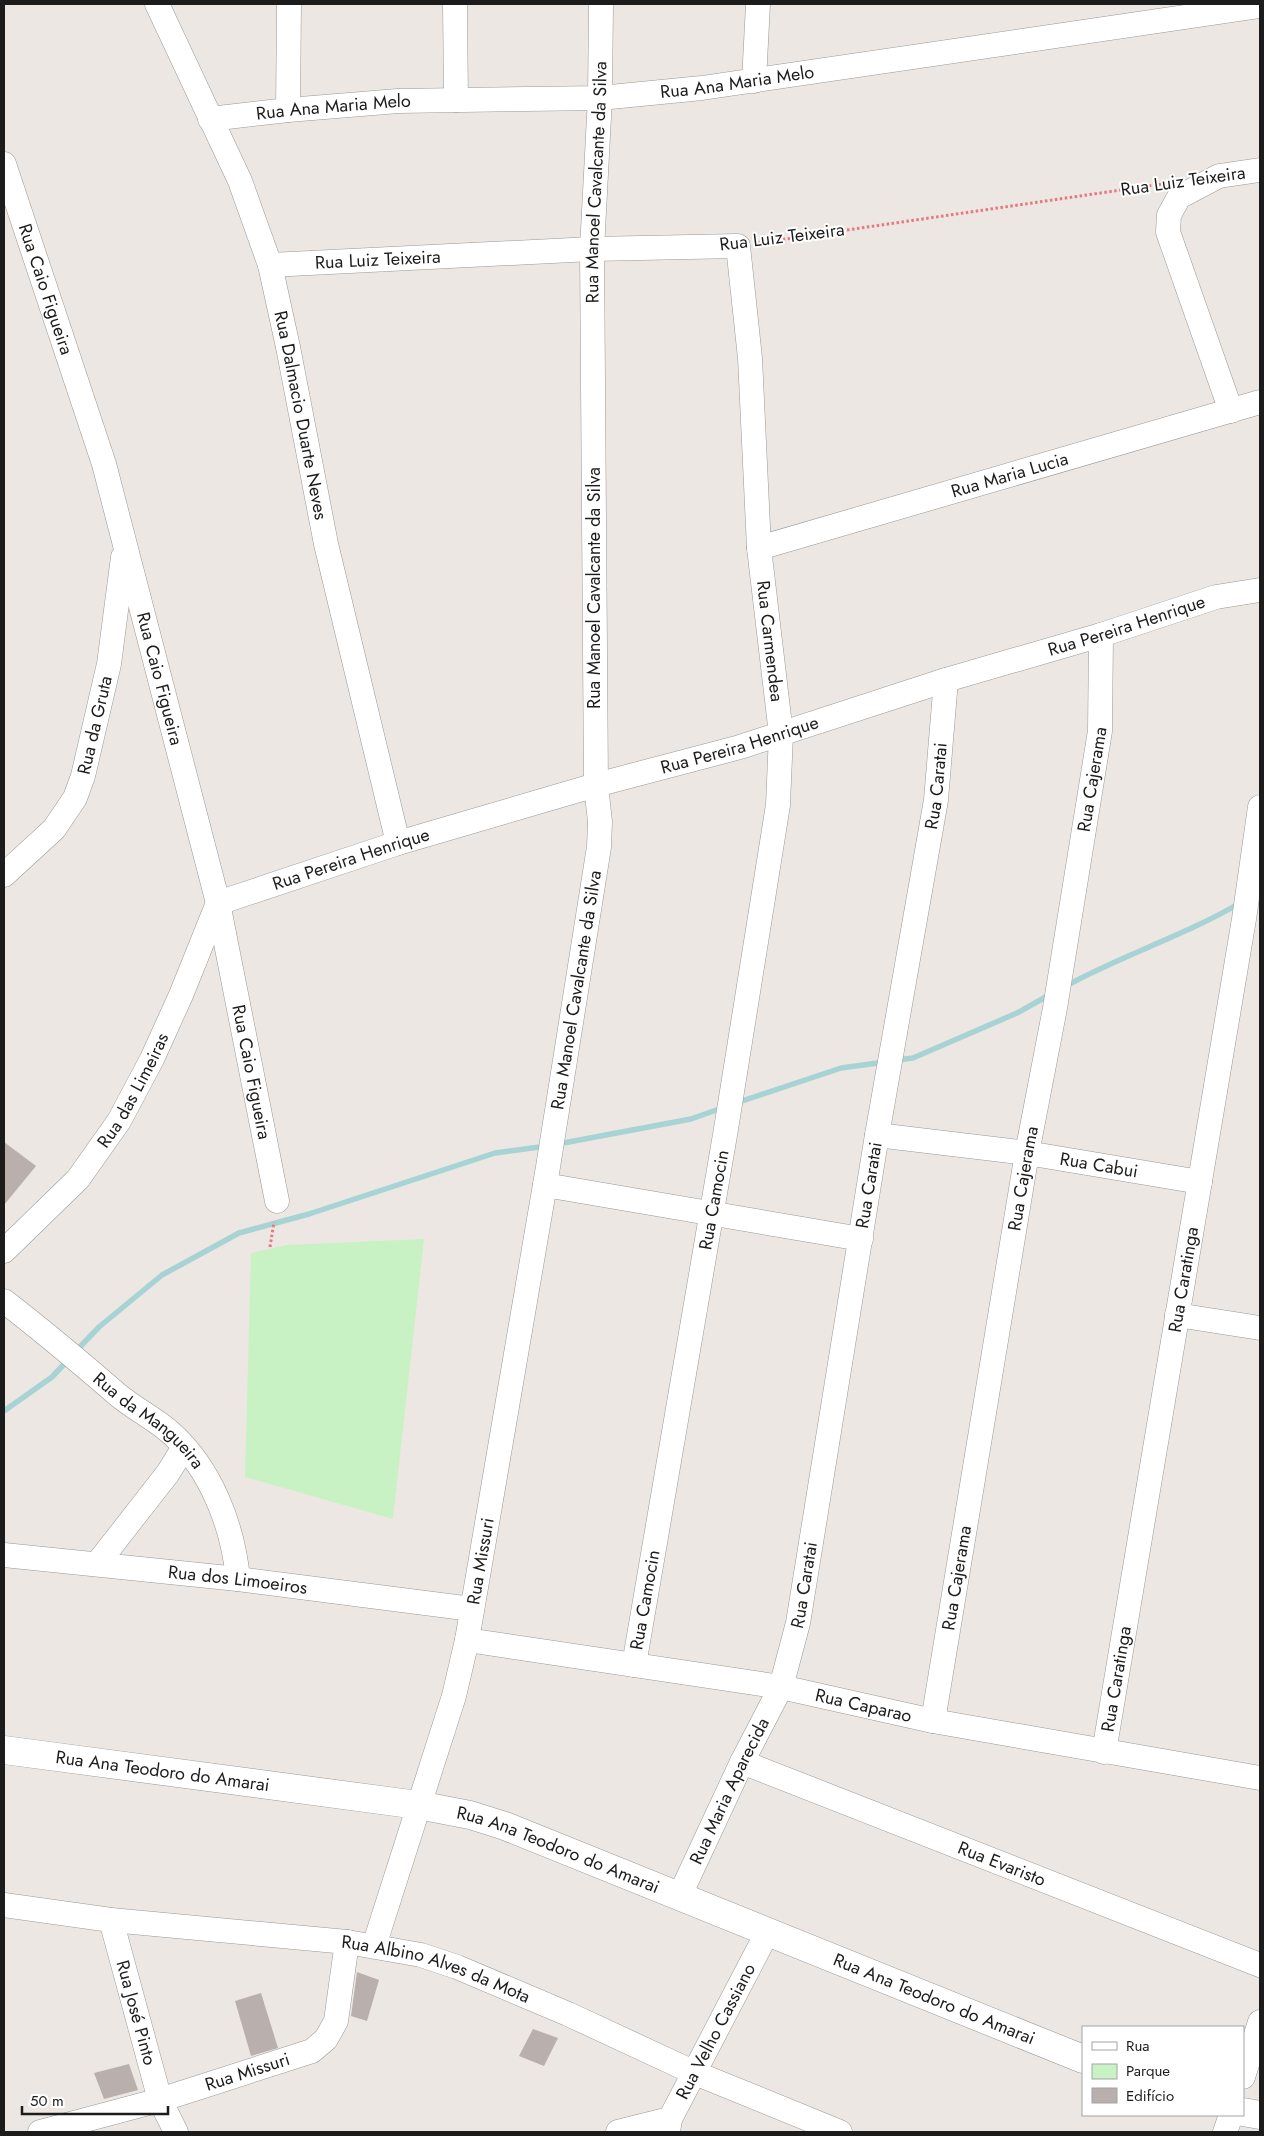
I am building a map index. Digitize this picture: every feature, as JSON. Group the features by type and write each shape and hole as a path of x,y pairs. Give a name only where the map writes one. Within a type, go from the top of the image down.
{"street":[{"name":"Rua Dalmacio Duarte Neves","path":"156,4 240,181 270,265 288,347 326,544 398,843"},
{"path":"288,110 289,4"},
{"path":"455,4 456,100"},
{"name":"Rua Manoel Cavalcante da Silva","path":"547,1176 599,847 600,822 596,785 592,249 600,98 601,4"},
{"path":"754,81 758,4"},
{"name":"Rua Ana Maria Melo","path":"210,119 288,110 398,101 600,98 754,81 1260,6"},
{"name":"Rua Caio Figueira","path":"4,164 104,464 218,903 277,1202"},
{"name":"Rua Luiz Teixeira","path":"1231,411 1168,232 1169,215 1179,197 1219,176 1260,170"},
{"name":"Rua Luiz Teixeira","path":"270,265 592,249 738,246"},
{"name":"Rua Carmendea","path":"738,246 750,358 760,548 780,734"},
{"name":"Rua Maria Lucia","path":"760,548 1260,402"},
{"name":"Rua da Gruta","path":"4,875 54,829 75,798 83,776 109,664 125,545"},
{"name":"Rua Pereira Henrique","path":"218,903 398,843 596,785 740,747 946,680 1101,635 1216,597 1260,590"},
{"name":"Rua Cajerama","path":"933,1720 1027,1153 1056,1008 1063,950 1100,731 1101,635"},
{"name":"Rua Caratai","path":"781,1687 798,1623 862,1239 877,1135 936,800 946,680"},
{"name":"Rua Camocin","path":"634,1665 726,1128 778,805 780,734"},
{"name":"Rua Caratinga","path":"1104,1752 1200,1182 1250,918 1252,857 1260,807"},
{"name":"Rua das Limeiras","path":"4,1251 78,1179 119,1121 152,1059 181,995 218,903"},
{"name":"Rua Cabui","path":"877,1135 1027,1153 1200,1182"},
{"path":"547,1176 711,1215 862,1239"},
{"name":"Rua Missuri","path":"374,1946 454,1696 467,1640 547,1176"},
{"name":"Rua da Mangueira","path":"4,1301 48,1335 121,1397 170,1433 184,1447 214,1494 228,1527 235,1552 238,1579"},
{"path":"1178,1315 1260,1328"},
{"path":"97,1564 168,1473 184,1447"},
{"name":"Rua dos Limoeiros","path":"4,1555 238,1579 472,1609"},
{"name":"Rua Caparao","path":"467,1640 781,1687 933,1720 1104,1752 1260,1778"},
{"name":"Rua Maria Aparecida","path":"680,1895 742,1762 781,1687"},
{"name":"Rua Ana Teodoro do Amarai","path":"4,1750 418,1805 470,1815 504,1826 680,1895 1082,2058"},
{"name":"Rua Evaristo","path":"742,1762 1260,1965"},
{"name":"Rua Albino Alves da Mota","path":"4,1905 111,1920 347,1942 421,1955 457,1966 568,2014 695,2073 840,2132"},
{"name":"Rua José Pinto","path":"111,1920 160,2100 176,2132"},
{"name":"Rua Velho Cassiano","path":"669,2126 768,1932"},
{"name":"Rua Missuri","path":"40,2132 160,2100 312,2051 326,2039 336,2021 347,1942"},
{"path":"1244,2074 1260,2022"},
{"path":"1244,2112 1260,2115"},
{"path":"1226,2132 1231,2116"},
{"path":"618,2132 669,2126"}],"path":[{"name":"Rua Luiz Teixeira","path":"738,246 1170,183"},
{"path":"270,1247 271,1241"}],"green space":[{"path":"424,1239 393,1519 245,1477 251,1253 287,1245"}],"building":[{"path":"4,1142 36,1166 4,1205"},
{"path":"357,1972 379,1980 367,2021 351,2016"},
{"path":"261,1993 278,2048 251,2056 235,2001"},
{"path":"533,2029 558,2038 544,2066 519,2056"},
{"path":"129,2064 138,2090 104,2099 94,2073"}],"waterway":[{"path":"1066,986 1197,926 1240,903"},
{"path":"897,1060 913,1058 1017,1013 1051,994"},
{"path":"736,1103 841,1068 885,1062"},
{"path":"558,1144 691,1119 722,1108"},
{"path":"76,1351 99,1327 162,1275 239,1233 309,1214 495,1153 547,1146"},
{"path":"4,1411 52,1377 68,1360"}]}
